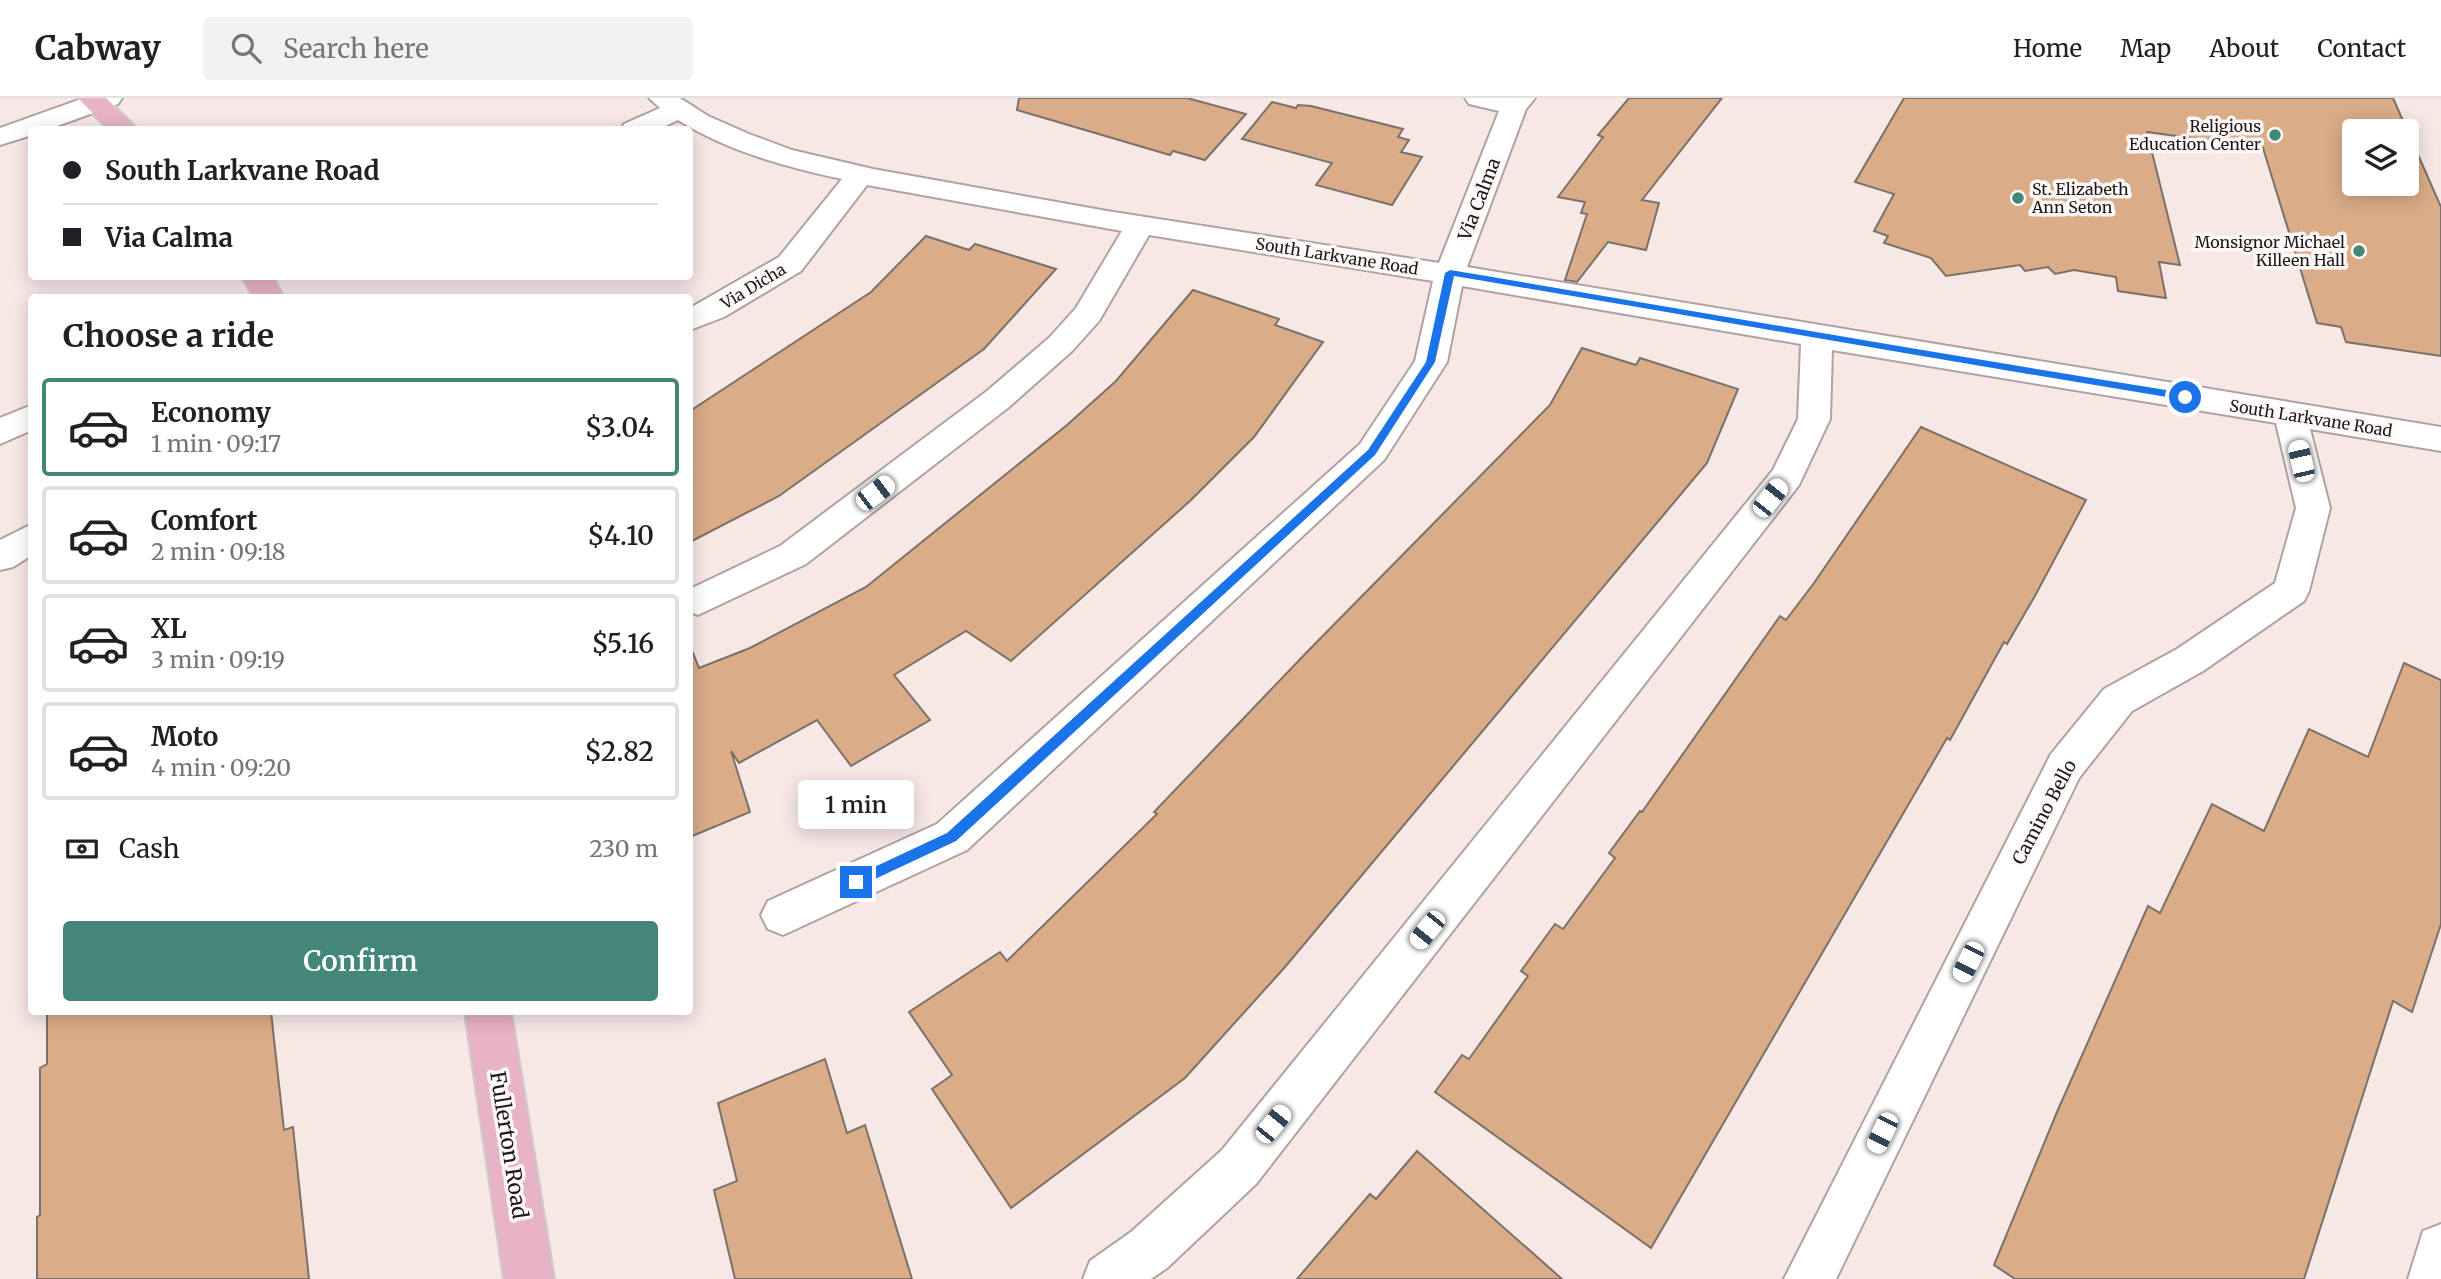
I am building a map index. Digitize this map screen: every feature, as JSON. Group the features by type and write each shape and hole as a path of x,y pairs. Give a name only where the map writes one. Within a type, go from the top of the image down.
{"main road":[{"path":"99,100 122,126"},
{"name":"Fullerton Road","path":"488,1015 529,1279"}],"street":[{"path":"1478,98 1518,103"},
{"path":"29,126 99,100"},
{"name":"Via Calma","path":"783,915 952,837 1371,452 1431,362 1450,273 1518,103"},
{"path":"640,126 670,104"},
{"name":"South Larkvane Road","path":"670,104 757,149 861,174 1139,226 1450,273 1817,337 2441,439"},
{"path":"0,137 28,127"},
{"name":"Via Dicha","path":"693,319 713,310 790,264 861,174"},
{"path":"698,601 793,555 998,399 1061,344 1088,314 1139,226"},
{"path":"1108,1279 1149,1250 1239,1167 1787,476 1814,419 1817,337"},
{"name":"Camino Bello","path":"1809,1279 2065,766 2118,700 2190,660 2291,591 2313,508 2290,414"},
{"path":"0,432 28,418"},
{"path":"0,557 28,540"},
{"path":"2433,1279 2441,1249"}],"building":[{"path":"1019,98 1187,98 1246,114 1205,160 1173,151 1170,155 1017,110"},
{"path":"1629,98 1722,98 1642,200 1659,203 1646,250 1608,242 1577,282 1565,280 1587,214 1581,213 1585,202 1558,197 1603,137 1598,135"},
{"path":"1904,98 2393,98 2402,119 2342,119 2342,196 2419,196 2419,157 2441,207 2441,356 2346,342 2341,327 2317,323 2263,148 2147,132 2180,265 2159,262 2166,298 2118,291 2116,277 2074,270 2055,274 2048,267 2025,271 2020,265 1946,276 1931,258 1884,243 1888,236 1874,231 1894,194 1855,182"},
{"path":"1272,102 1296,108 1298,105 1311,106 1403,129 1398,137 1409,140 1401,152 1422,157 1392,205 1316,185 1332,163 1242,139"},
{"path":"926,236 969,250 975,244 1056,269 984,349 779,496 693,540 693,409 871,292"},
{"path":"1193,290 1279,319 1275,325 1323,342 1254,437 1191,500 1011,661 966,631 894,675 930,720 851,766 817,720 739,763 731,751 750,812 693,836 693,653 699,668 750,648 866,587 1067,425 1116,381"},
{"path":"1582,348 1636,365 1640,358 1738,389 1707,463 1285,967 1185,1078 1011,1208 932,1089 952,1075 909,1012 1000,952 1007,961 1157,814 1154,812 1306,653 1550,405"},
{"path":"1921,427 2086,500 2007,644 2004,642 1950,740 1947,738 1651,1248 1435,1092 1462,1055 1469,1059 1528,976 1521,971 1555,924 1563,929 1615,858 1609,853 1640,811 1642,812 1780,616 1786,620 1814,583"},
{"path":"2404,663 2441,680 2441,924 2412,1012 2393,1001 2304,1279 2015,1279 1994,1265 2057,1112 2148,906 2160,913 2212,804 2264,831 2309,729 2368,757"},
{"path":"47,1015 271,1015 284,1130 293,1127 309,1279 37,1279 40,1068 47,1064"},
{"path":"825,1059 847,1133 865,1125 912,1279 735,1279 714,1190 737,1181 718,1103"},
{"path":"1417,1151 1562,1279 1297,1279 1370,1194 1376,1199"}],"place":[{"name":"Religious Education Center","path":"2275,135"},
{"name":"St. Elizabeth Ann Seton","path":"2018,198"},
{"name":"Monsignor Michael Killeen Hall","path":"2359,251"}],"route":[{"path":"856,882 952,837 1371,452 1431,362 1450,273 2185,397"}]}
